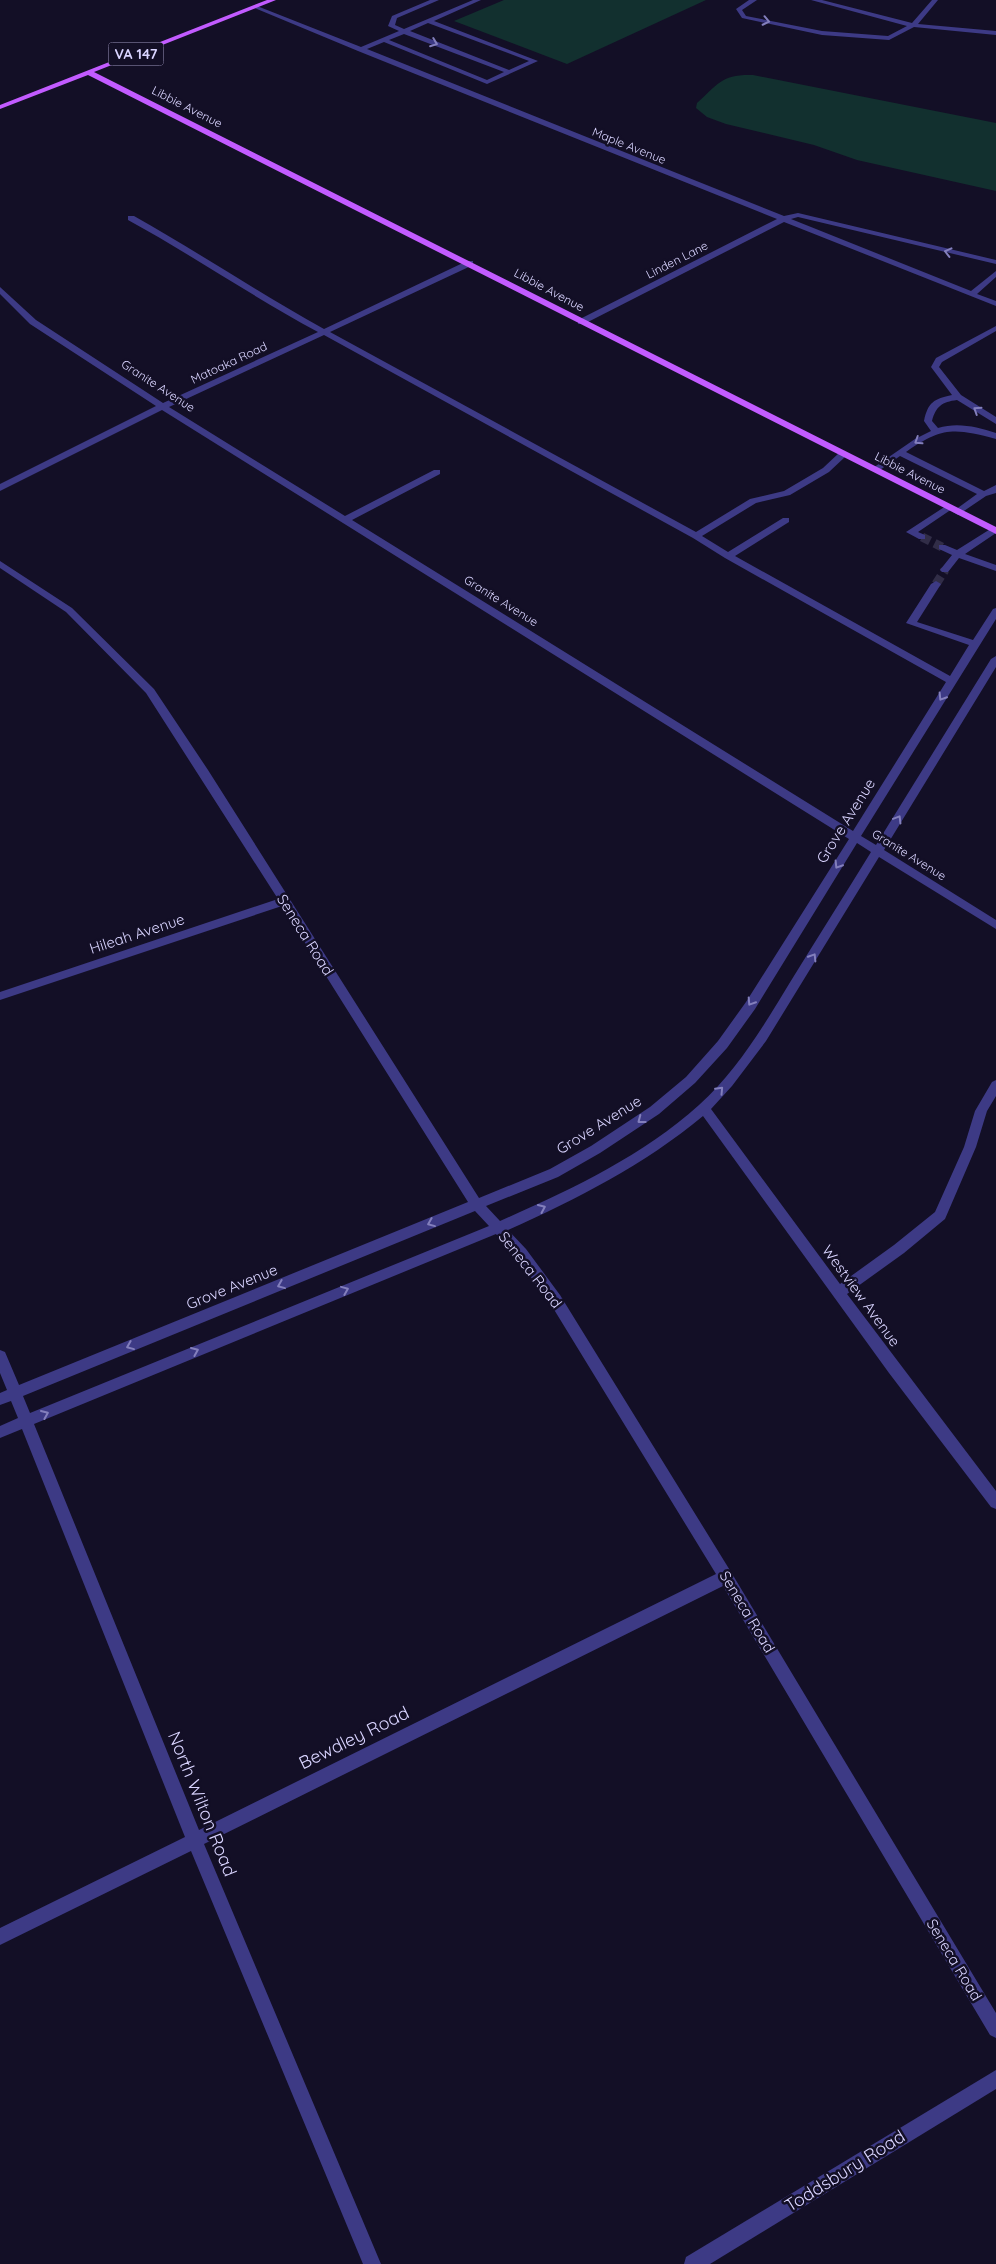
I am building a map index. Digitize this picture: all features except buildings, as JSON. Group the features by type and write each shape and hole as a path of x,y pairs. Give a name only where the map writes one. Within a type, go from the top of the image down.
{"main road":[{"name":"VA 147","path":"0,107 273,0"},
{"name":"Libbie Avenue","path":"90,73 470,263 581,322 995,530"}],"street":[{"path":"436,0 394,17 391,26 509,72"},
{"path":"360,50 478,0"},
{"path":"754,0 739,9 740,14 744,17 822,33 889,38 913,24 935,0"},
{"path":"814,0 913,24 996,33"},
{"name":"Maple Avenue","path":"255,7 996,304"},
{"path":"384,40 488,82 535,61 428,21"},
{"path":"783,219 798,215 996,262"},
{"path":"131,218 176,243 269,302 696,536 728,556 952,681"},
{"name":"Linden Lane","path":"581,322 783,219"},
{"name":"Matoaka Road","path":"0,488 163,406 470,263"},
{"path":"972,294 996,273"},
{"name":"Granite Avenue","path":"0,289 33,322 163,406 996,925"},
{"path":"996,328 939,360 935,367 958,397 996,421"},
{"path":"935,430 928,421 931,408 942,400 958,397"},
{"path":"874,470 935,430 952,426 970,428 996,436"},
{"path":"900,453 983,494"},
{"path":"696,536 753,501 787,493 826,470 843,454"},
{"path":"345,520 437,472"},
{"path":"958,512 983,494 990,493 996,488"},
{"path":"922,537 911,532 949,507"},
{"path":"728,556 786,520"},
{"path":"945,570 958,554 995,530"},
{"path":"942,547 996,568"},
{"name":"Seneca Road","path":"0,564 69,610 150,691 204,772 476,1204 523,1255 555,1299 726,1577 996,2030"},
{"path":"936,584 911,623 975,644"},
{"name":"Grove Avenue","path":"8,1396 554,1173 599,1149 639,1122 675,1094 706,1063 732,1032 996,611"},
{"path":"0,1432 498,1228 577,1193 664,1139 704,1108 738,1072 762,1038 996,659"},
{"name":"Hileah Avenue","path":"0,996 284,901"},
{"path":"838,1293 900,1249 940,1215 970,1147 981,1110 996,1086"},
{"name":"Westview Avenue","path":"704,1108 838,1293 996,1502"},
{"name":"North Wilton Road","path":"0,1356 8,1396 26,1421 194,1839 372,2264"},
{"name":"Bewdley Road","path":"0,1937 194,1839 726,1577"},
{"name":"Toddsbury Road","path":"694,2264 996,2079"}],"green space":[{"path":"504,0 706,0 567,64 454,21"},
{"path":"753,75 996,123 996,191 857,160 814,145 726,124 707,117 696,108 697,103 727,78"}],"tunnel":[{"path":"922,537 942,547"},
{"path":"936,584 945,570"}]}
